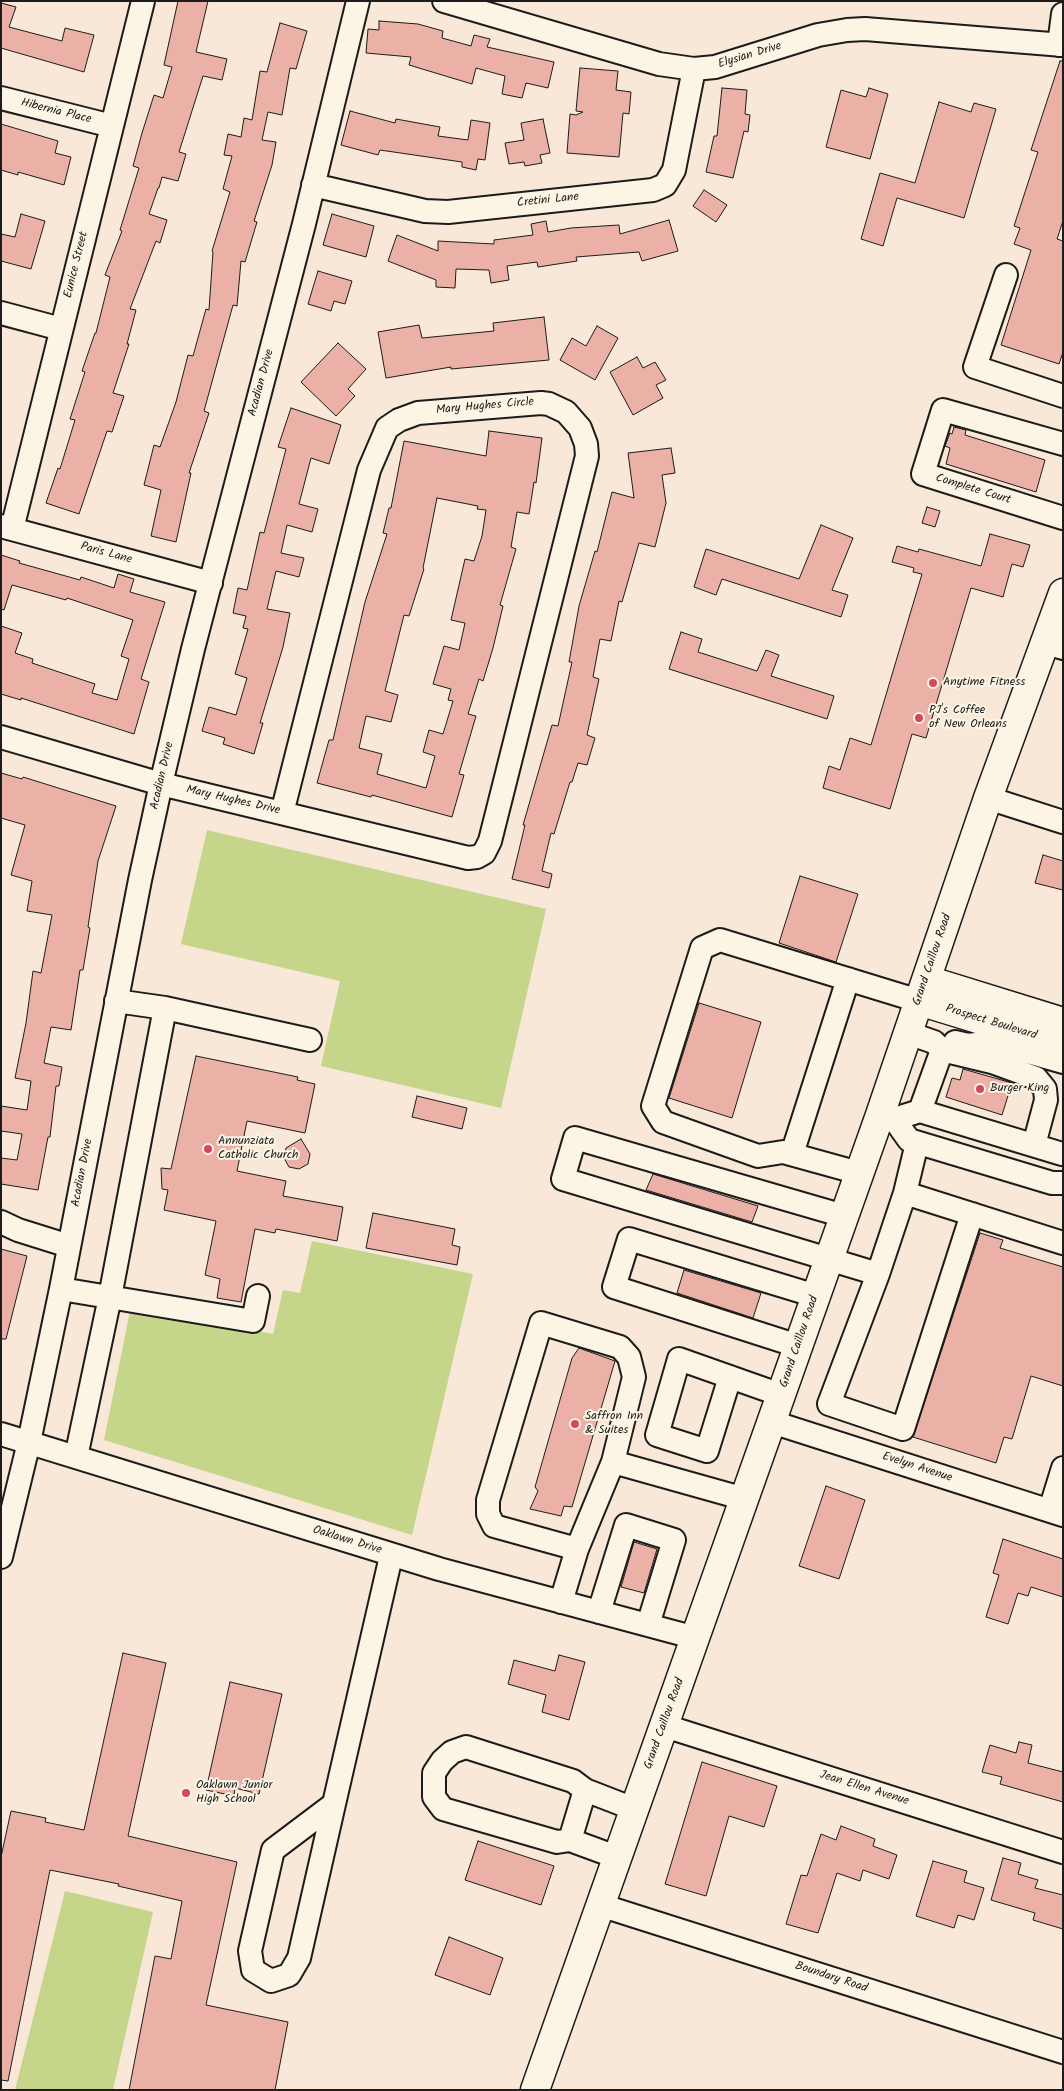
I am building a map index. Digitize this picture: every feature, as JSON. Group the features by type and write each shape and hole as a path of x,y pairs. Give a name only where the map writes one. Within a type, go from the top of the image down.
{"main road":[{"name":"Grand Caillou Road","path":"536,2090 859,1172 887,1117 908,1033 988,798 1054,646 1063,593"},
{"name":"Prospect Boulevard","path":"923,990 1063,1022"},
{"name":"Prospect Boulevard","path":"923,990 995,1034 1063,1045"}],"street":[{"name":"Eunice Street","path":"7,527 62,329 143,1"},
{"name":"Acadian Drive","path":"1,1558 29,1442 61,1289 116,1001 161,784 358,1"},
{"name":"Elysian Drive","path":"444,1 659,64 694,69 715,67 818,35 847,30 865,29 1061,45"},
{"path":"1061,45 1063,14"},
{"name":"Cretini Lane","path":"313,185 425,211 448,212 653,190 665,184 674,170 694,69"},
{"name":"Hibernia Place","path":"1,98 112,126"},
{"path":"1006,275 975,367 1063,396"},
{"path":"1,314 62,329"},
{"name":"Mary Hughes Circle","path":"282,813 369,470 387,428 399,420 418,413 541,403 550,404 566,412 580,428 586,444 587,456 490,841 484,853 468,858"},
{"name":"Complete Court","path":"1063,444 943,410 923,474 1063,518"},
{"name":"Paris Lane","path":"7,527 211,583"},
{"name":"Mary Hughes Drive","path":"1,737 161,784 468,858"},
{"path":"988,798 1063,822"},
{"path":"859,1172 783,1152 758,1156 663,1122 653,1106 702,948 720,940 848,979 923,990"},
{"path":"792,1154 848,979"},
{"path":"116,1001 165,1008 310,1040"},
{"path":"76,1457 110,1297 165,1008"},
{"path":"908,1033 938,1046 992,1062 1036,1078 1045,1089 1046,1100 1034,1145"},
{"path":"920,1111 938,1046 947,1040 968,1045 995,1034 1063,1062"},
{"path":"920,1111 1062,1153 1057,1183 909,1140 887,1117 920,1111"},
{"path":"844,1216 575,1138 563,1179 829,1261 878,1274"},
{"path":"903,1429 829,1404 878,1274 905,1193 917,1143"},
{"path":"905,1193 1063,1243"},
{"path":"894,1461 972,1214"},
{"path":"1,1222 18,1230 69,1246"},
{"path":"798,1346 614,1287 628,1239 816,1296"},
{"path":"61,1289 253,1321 258,1296"},
{"path":"561,1602 577,1549 613,1462 634,1377 629,1357 620,1347 541,1323 488,1500 488,1514 494,1526 577,1549"},
{"path":"730,1377 781,1395"},
{"name":"Evelyn Avenue","path":"772,1422 1056,1512"},
{"name":"Oaklawn Drive","path":"1,1434 390,1554 696,1638"},
{"path":"613,1462 745,1499"},
{"path":"1056,1512 1063,1468"},
{"path":"599,1612 626,1525 674,1540 648,1625"},
{"path":"334,1804 273,1850 250,1952 253,1970 271,1981 289,1975 299,1958 387,1575 390,1554"},
{"name":"Jean Ellen Avenue","path":"665,1726 1063,1852"},
{"path":"619,1858 570,1840 557,1842 443,1809 434,1797 434,1773 442,1761 452,1752 466,1747 573,1781 585,1790 634,1809"},
{"path":"570,1840 585,1790"},
{"name":"Boundary Road","path":"600,1905 1063,2052"}],"green space":[{"path":"207,830 546,909 501,1108 321,1066 340,981 181,944"},
{"path":"312,1241 473,1274 412,1535 104,1440 131,1306 273,1334 283,1290 300,1293"},
{"path":"65,1891 153,1912 113,2090 15,2090"}],"building":[{"path":"178,1 208,1 196,52 227,59 222,80 203,76 179,152 186,154 178,181 162,177 149,214 167,220 160,243 156,241 130,309 136,310 127,344 129,344 113,393 124,396 112,432 107,431 79,514 46,503 58,468 60,469 75,420 70,419 85,372 82,371 96,333 110,277 105,275 122,231 120,230 139,168 133,166 142,133 154,95 163,98 172,67 164,65"},
{"path":"1,3 16,7 9,27 62,41 65,28 94,35 84,72 1,48"},
{"path":"379,21 418,24 443,31 442,38 471,46 474,35 490,39 487,47 554,62 548,88 526,83 522,98 502,94 505,76 476,68 472,84 409,65 411,57 366,53 368,29 379,30"},
{"path":"280,23 307,31 296,69 290,68 282,115 268,112 262,140 276,142 272,165 254,221 257,222 245,262 241,261 237,306 233,305 204,411 209,413 189,473 191,473 176,542 151,536 161,490 144,485 154,445 160,447 176,402 188,355 193,356 206,309 209,310 212,251 230,192 223,189 232,156 224,155 228,134 241,137 244,118 252,120 260,71 267,72"},
{"path":"1060,61 1063,61 1063,221 1057,239 1063,241 1063,352 1059,364 1001,345 1031,250 1014,244 1020,228 1014,226 1038,152 1031,150"},
{"path":"580,68 618,71 616,90 631,92 629,114 623,113 619,157 567,153 570,114 576,115 583,112 576,111"},
{"path":"722,88 747,90 745,114 750,115 748,132 744,131 733,178 706,172 714,136 717,136"},
{"path":"869,88 888,94 870,159 826,147 841,90 866,97"},
{"path":"939,102 971,112 974,103 996,109 964,218 897,198 883,246 861,239 880,173 915,183"},
{"path":"350,111 395,123 396,119 440,127 438,136 468,140 471,120 490,123 485,160 478,159 476,170 462,167 462,162 380,150 378,155 341,145"},
{"path":"543,119 550,153 540,155 542,163 525,166 524,162 509,164 505,143 524,140 521,123"},
{"path":"1,124 58,141 55,153 71,157 64,185 18,172 18,175 1,170"},
{"path":"704,190 727,205 716,222 693,206"},
{"path":"21,214 45,221 31,269 1,261 1,234 15,237"},
{"path":"332,214 374,226 366,257 323,245"},
{"path":"669,220 678,251 642,261 639,252 576,257 577,261 538,267 537,262 507,266 509,280 491,283 489,270 456,269 455,288 436,287 436,280 388,261 397,235 438,251 438,241 494,244 494,240 533,235 531,224 546,221 548,232 571,228 619,225 620,234"},
{"path":"318,271 352,281 345,304 334,301 331,311 308,304"},
{"path":"544,317 549,360 451,369 451,367 386,378 378,332 419,325 422,338 494,331 493,323"},
{"path":"597,326 618,338 595,380 560,360 572,338 586,346"},
{"path":"338,343 366,369 348,389 355,396 336,416 301,382"},
{"path":"637,357 643,368 655,362 666,380 656,385 663,398 633,415 610,372"},
{"path":"291,408 341,425 329,464 311,458 299,504 318,509 312,532 287,525 281,553 304,558 299,577 276,571 267,609 290,613 283,647 260,723 263,723 254,754 223,744 225,738 202,731 209,707 236,715 247,678 235,674 248,629 243,628 246,616 233,613 238,588 247,590 260,532 264,533 286,449 278,447"},
{"path":"954,427 966,430 965,435 1045,460 1036,492 946,464 950,448 945,446"},
{"path":"489,431 542,438 536,483 534,482 529,514 517,512 511,547 516,549 500,605 503,606 493,648 483,681 479,679 468,714 476,716 459,774 464,775 452,817 372,795 371,797 317,783 329,740 333,740 365,602 387,534 383,533 389,508 391,508 404,441 486,456","holes":["437,498 478,506 477,509 486,510 482,536 474,561 465,559 451,620 465,623 459,650 444,646 433,684 451,689 448,700 453,701 443,734 429,730 423,752 435,756 426,788 377,774 382,754 359,748 366,716 391,722 398,695 385,691 404,615 409,616 424,569"]},
{"path":"671,448 675,473 662,475 666,503 655,547 639,543 622,602 619,601 611,641 600,639 593,677 599,679 587,735 595,738 587,765 578,763 554,834 551,833 542,871 552,874 549,888 512,879 525,825 523,825 552,725 558,726 572,662 569,662 579,606 595,551 597,552 612,492 634,498 628,453"},
{"path":"927,507 940,511 935,527 922,523"},
{"path":"821,525 853,538 832,590 848,595 841,617 722,579 716,595 694,587 706,549 799,579"},
{"path":"990,534 1030,545 1023,567 1012,564 1003,597 971,588 926,738 912,734 890,809 823,788 829,766 840,770 850,738 871,745 922,574 913,572 914,568 892,562 897,546 918,552 919,549 981,566"},
{"path":"1,555 20,561 19,563 80,580 81,577 114,588 118,574 134,579 130,592 165,602 141,679 149,682 134,734 21,698 21,700 1,694 1,626 22,633 15,653 33,659 32,663 95,684 92,693 117,700 129,659 121,656 133,620 67,598 66,600 12,585 4,610 1,609"},
{"path":"681,632 702,639 698,652 757,671 766,650 779,655 771,676 834,696 827,719 669,669"},
{"path":"1,773 22,779 23,777 116,806 98,861 88,927 90,928 83,970 80,970 71,1030 51,1027 44,1063 62,1067 59,1086 56,1086 50,1137 48,1137 38,1190 1,1184 1,1158 17,1160 22,1134 1,1131 1,1106 27,1110 31,1081 15,1078 26,1023 33,971 41,973 52,915 27,911 32,881 11,875 25,825 1,818"},
{"path":"1043,855 1063,861 1063,890 1035,883"},
{"path":"800,876 858,894 836,962 779,943"},
{"path":"699,1003 761,1022 732,1118 669,1098"},
{"name":"Annunziata Catholic Church","path":"196,1056 298,1077 297,1080 315,1084 305,1133 247,1121 237,1171 286,1181 283,1196 343,1207 337,1241 276,1229 275,1233 255,1229 241,1302 217,1298 220,1279 205,1275 216,1221 164,1210 168,1190 162,1189 161,1168 171,1169"},
{"name":"Burger King","path":"963,1069 1012,1083 1002,1115 946,1097 952,1078 960,1080"},
{"path":"417,1096 467,1108 462,1129 412,1117"},
{"path":"301,1139 310,1154 308,1164 299,1169 289,1167 284,1158 286,1148"},
{"path":"653,1174 758,1206 752,1222 646,1190"},
{"path":"373,1213 455,1229 452,1245 460,1247 457,1265 366,1248"},
{"path":"980,1233 1003,1240 1000,1248 1063,1267 1063,1386 1031,1376 1012,1439 1004,1437 996,1463 913,1437"},
{"path":"1,1249 27,1256 6,1339 1,1339"},
{"path":"684,1270 761,1293 753,1318 677,1293"},
{"name":"Saffron Inn & Suites","path":"579,1348 615,1361 572,1507 564,1506 561,1516 530,1509 538,1491 535,1487 572,1358"},
{"path":"826,1486 865,1500 839,1579 799,1566"},
{"path":"1003,1539 1063,1559 1063,1597 1031,1587 1028,1596 1018,1593 1008,1624 986,1617 999,1575 993,1573"},
{"path":"634,1542 657,1549 644,1593 621,1587"},
{"path":"123,1653 166,1663 128,1836 237,1862 206,2005 288,2022 275,2090 129,2090 155,1956 171,1959 182,1901 118,1886 119,1884 50,1870 8,2081 1,2080 1,1857 11,1811 46,1818 45,1822 84,1830"},
{"path":"559,1655 585,1662 569,1720 542,1712 546,1695 508,1684 514,1660 555,1671"},
{"path":"230,1682 282,1694 259,1794 235,1788 234,1796 206,1790"},
{"path":"1019,1742 1032,1745 1028,1763 1063,1772 1063,1802 1000,1784 1002,1777 982,1772 990,1745 1016,1753"},
{"path":"702,1762 777,1786 764,1827 729,1816 706,1896 665,1884"},
{"path":"841,1826 875,1839 873,1846 897,1855 889,1879 863,1870 860,1881 837,1873 818,1933 786,1924 801,1875 807,1876 821,1834 836,1840"},
{"path":"478,1841 554,1866 541,1905 465,1880"},
{"path":"1003,1858 1021,1863 1018,1874 1038,1880 1035,1888 1063,1895 1063,1929 1033,1920 1035,1913 991,1900"},
{"path":"933,1861 967,1871 964,1882 984,1888 974,1920 958,1915 954,1928 916,1916"},
{"path":"449,1937 503,1958 490,1995 435,1975"}],"place":[{"name":"Anytime Fitness","path":"933,683"},
{"name":"PJ's Coffee of New Orleans","path":"919,718"},
{"name":"Burger King","path":"980,1089"},
{"name":"Annunziata Catholic Church","path":"208,1149"},
{"name":"Saffron Inn & Suites","path":"575,1424"},
{"name":"Oaklawn Junior High School","path":"186,1793"}]}
